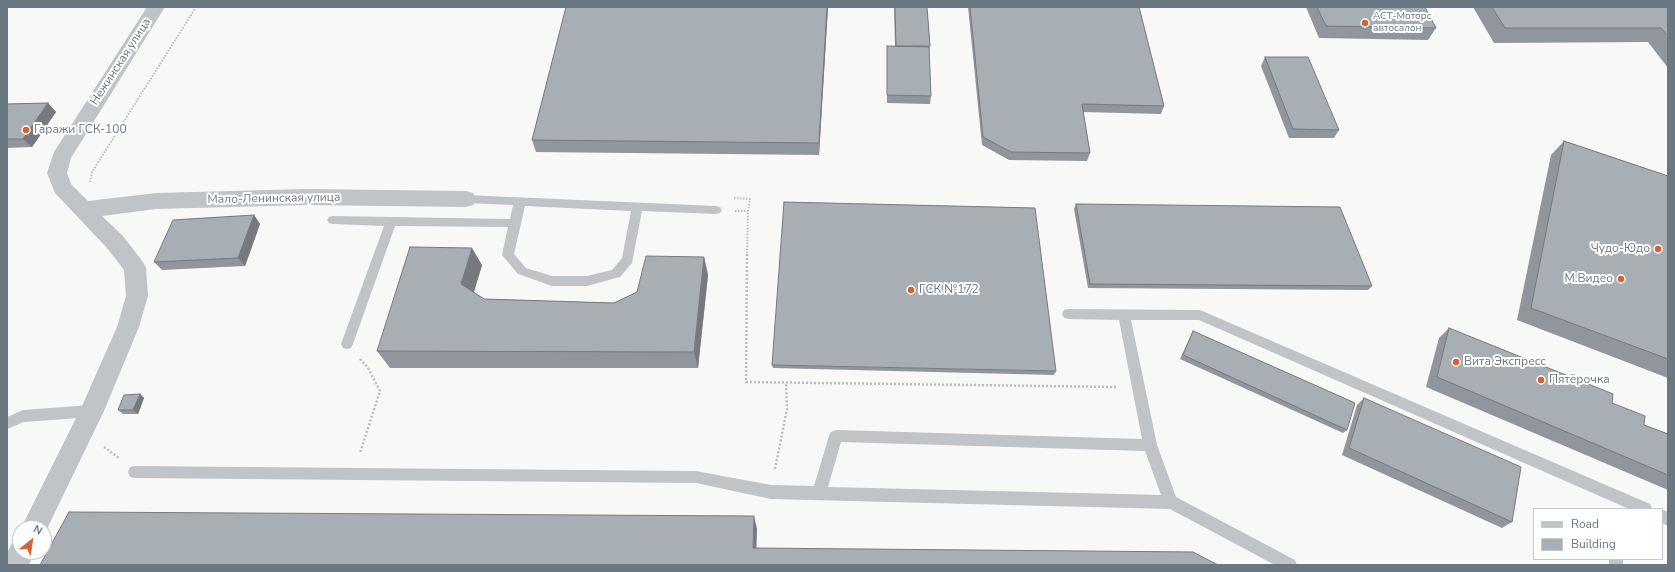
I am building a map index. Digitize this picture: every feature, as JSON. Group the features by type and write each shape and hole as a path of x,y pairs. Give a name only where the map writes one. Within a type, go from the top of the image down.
{"street":[{"name":"Нежинская улица","path":"83,210 62,188 57,172 61,156 156,7"},
{"name":"Мало-Ленинская улица","path":"83,210 156,201 306,197 466,199"},
{"path":"38,520 92,411 128,327 137,296 135,268 116,242 83,210"}],"lane":[{"path":"466,199 716,210"},
{"path":"520,201 508,255 522,271 552,281 587,281 616,274 628,260 637,206"},
{"path":"333,220 516,223"},
{"path":"347,344 391,222"},
{"path":"1068,314 1200,315 1621,504 1640,508"},
{"path":"1124,315 1150,445 1171,502"},
{"path":"7,423 23,416 92,411"},
{"path":"819,494 836,436 1150,445"},
{"path":"135,472 696,477 770,492 1171,502 1290,565"}],"path":[{"path":"83,210 92,172 196,7"},
{"path":"730,198 750,199 748,211 746,382 1139,387"},
{"path":"347,344 368,368 380,391 354,475"},
{"path":"770,492 787,409 786,383"}],"building":[{"path":"566,7 827,7 819,143 532,140"},
{"path":"895,7 927,7 930,46 896,46"},
{"path":"970,7 1139,7 1164,106 1082,104 1090,153 1011,152 983,137"},
{"path":"1317,7 1425,7 1436,28 1326,26"},
{"path":"1492,7 1668,7 1668,36 1661,28 1505,28"},
{"path":"887,46 929,47 931,96 887,95"},
{"path":"1265,57 1308,57 1339,130 1293,129"},
{"path":"48,103 23,139 7,139 7,104"},
{"path":"1564,141 1668,176 1668,359 1531,308"},
{"name":"ГСК №172","path":"784,202 1035,208 1056,371 772,365"},
{"path":"1076,204 1340,207 1372,286 1090,284"},
{"path":"254,215 238,258 154,262 173,220"},
{"path":"410,247 472,248 461,284 484,299 614,303 637,292 646,256 704,257 694,352 377,351"},
{"path":"1449,328 1613,394 1612,403 1645,416 1644,425 1668,434 1668,475 1437,377"},
{"path":"1193,331 1355,403 1347,430 1183,355"},
{"path":"140,394 133,410 118,410 124,395"},
{"path":"1364,398 1521,467 1512,522 1349,448"},
{"path":"69,512 754,516 753,548 1193,552 1218,565 40,565 43,560 52,560 52,543"}],"place":[{"name":"АСТ-Моторс автосалон","path":"1365,23"},
{"name":"Гаражи ГСК-100","path":"26,130"},
{"name":"Чудо-Юдо","path":"1658,249"},
{"name":"М.Видео","path":"1621,279"},
{"name":"ГСК №172","path":"911,290"},
{"name":"Вита Экспресс","path":"1456,362"},
{"name":"Пятёрочка","path":"1541,380"}]}
